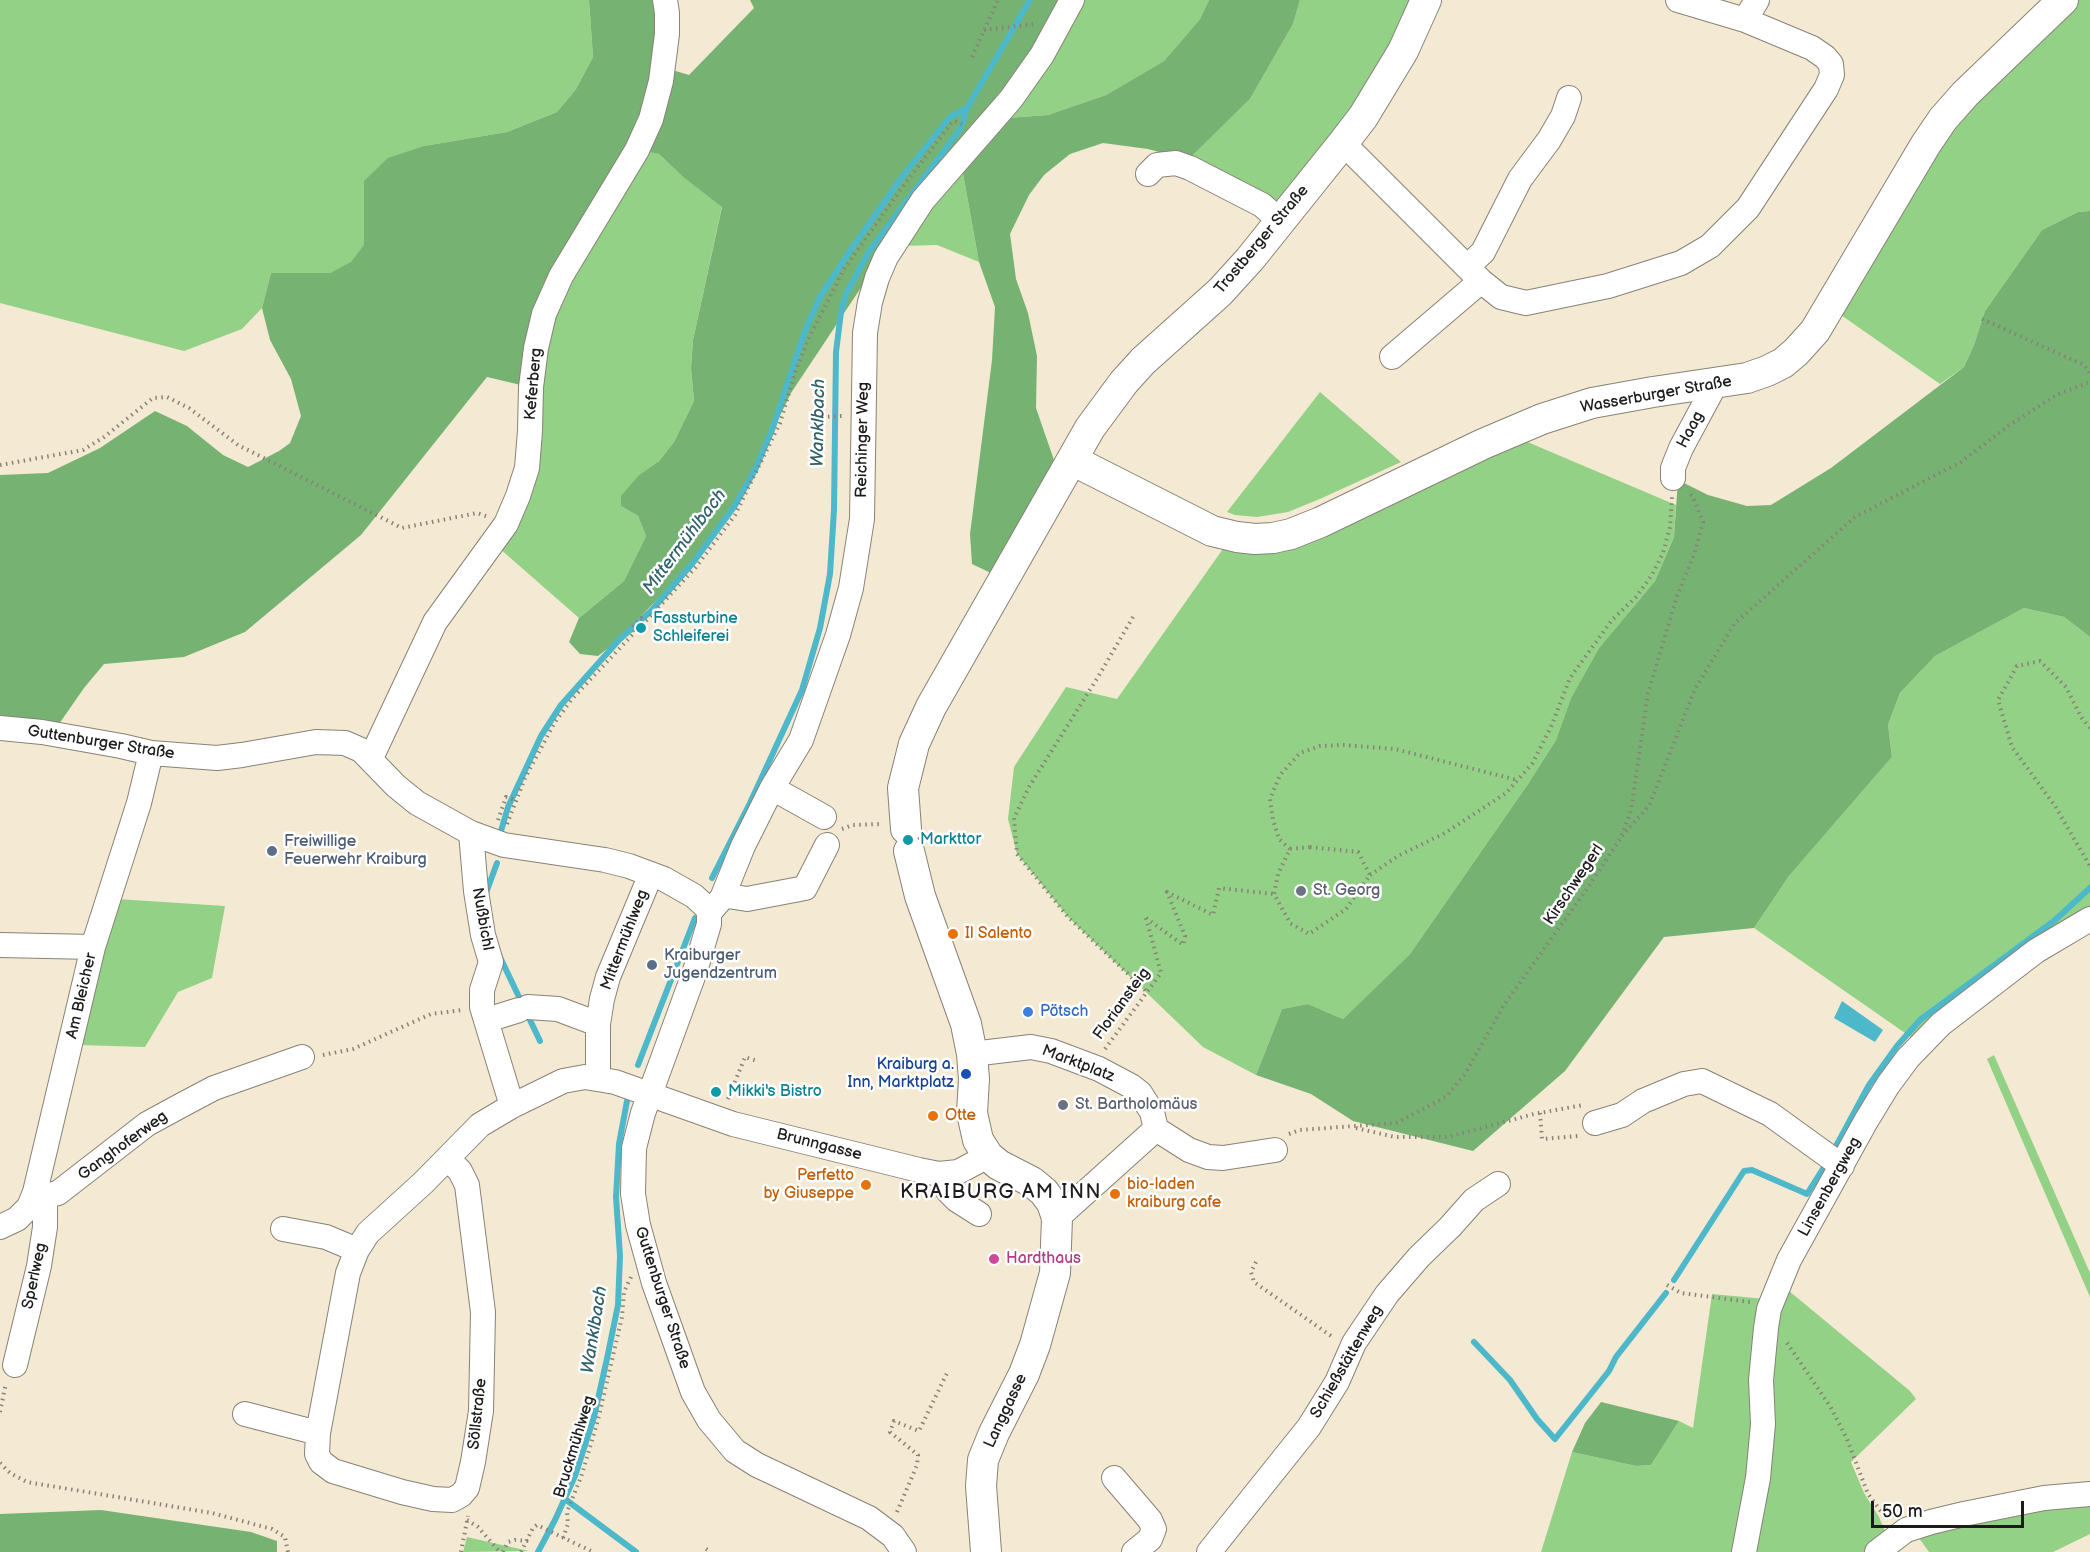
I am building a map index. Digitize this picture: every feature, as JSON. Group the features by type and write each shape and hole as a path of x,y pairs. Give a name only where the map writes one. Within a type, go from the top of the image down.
{"main road":[{"name":"Trostberger Straße","path":"972,1054 966,1024 920,896 908,840 903,788 914,744 931,707 1090,428 1124,382 1143,361 1220,292 1250,260 1343,143 1363,117 1398,61 1426,0"},
{"name":"Wasserburger Straße","path":"1072,460 1217,532 1255,539 1273,538 1291,534 1321,522 1483,444 1542,419 1592,404 1747,378 1767,371 1783,363 1796,352 1820,322 1942,118 1965,93 2063,0"},
{"path":"972,1054 974,1079 972,1113 981,1148 999,1165 1032,1182 1052,1203 1057,1218"},
{"name":"Langgasse","path":"986,1552 981,1486 983,1460 1024,1374 1035,1345 1055,1274 1057,1218"}],"street":[{"name":"Keferberg","path":"371,758 435,622 506,524 518,496 527,468 531,387 536,348 544,314 561,276 637,150 651,119 661,81 668,34 664,0"},
{"name":"Reichinger Weg","path":"715,905 772,788 805,729 838,635 851,588 862,519 865,333 877,278 886,257 923,200 1011,99 1042,55 1072,0"},
{"path":"1343,143 1474,274 1501,297 1526,303 1608,285 1694,257 1729,229 1748,207 1826,89 1832,75 1831,64 1825,57 1751,10 1678,0"},
{"path":"1392,357 1474,274 1520,179 1549,140 1563,116 1569,98"},
{"path":"1148,174 1157,165 1176,163 1262,205 1280,221"},
{"name":"Haag","path":"1678,483 1673,468 1681,448 1716,383"},
{"name":"Guttenburger Straße","path":"0,728 42,732 151,753 217,758 325,741 345,743 371,758 396,786 417,803 471,833 504,845 605,860 651,874 680,886 694,896 715,905 695,971 638,1130 633,1169 633,1194 649,1268 693,1392 709,1420 735,1451 757,1465 882,1527 893,1536 904,1552"},
{"name":"Am Bleicher","path":"0,1227 17,1219 40,1194 93,946 139,803 151,753"},
{"path":"772,788 834,822"},
{"name":"Nußbichl","path":"471,833 476,891 483,935 491,962 482,990 485,1013 512,1106"},
{"path":"715,905 728,896 747,899 805,888 827,845"},
{"name":"Mittermühlweg","path":"598,1078 598,1024 608,977 651,874"},
{"name":"Linsenbergweg","path":"1744,1552 1758,1478 1762,1424 1761,1380 1769,1309 1789,1260 1888,1085 1908,1058 1941,1024 2036,951 2090,919"},
{"path":"0,945 93,946"},
{"path":"485,1013 523,1009 558,1009 598,1024"},
{"name":"Marktplatz","path":"972,1054 1031,1047 1091,1066 1118,1078 1140,1094 1152,1112 1156,1129"},
{"name":"Ganghoferweg","path":"40,1194 58,1193 147,1124 214,1088 302,1057"},
{"path":"460,1495 452,1500 433,1499 353,1479 333,1471 321,1462 317,1454 318,1433 348,1273 357,1250 368,1233 448,1159 480,1125 512,1106 563,1081 585,1077 615,1082 650,1094"},
{"path":"1590,1114 1622,1115 1643,1101 1684,1084 1702,1081 1770,1114 1842,1166"},
{"name":"Brunngasse","path":"650,1094 720,1119 939,1174 958,1172 988,1156"},
{"path":"1057,1218 1156,1129 1189,1150 1208,1156 1223,1158 1275,1150"},
{"name":"Söllstraße","path":"448,1159 459,1171 467,1185 483,1312 481,1411 471,1476 467,1488 460,1495"},
{"path":"939,1174 948,1191 957,1200 980,1214"},
{"name":"Schießstättenweg","path":"1209,1552 1309,1427 1332,1389 1343,1349 1354,1343 1386,1294 1474,1200 1498,1184"},
{"name":"Sperlweg","path":"15,1365 39,1266 45,1227 40,1194"},
{"path":"283,1229 326,1237 357,1250"},
{"path":"245,1414 318,1433"},
{"path":"1114,1478 1150,1520 1154,1529 1150,1539 1134,1552"},
{"path":"1877,1552 1900,1534 1922,1525 2044,1498 2090,1494"}],"path":[{"path":"972,57 998,0"},
{"path":"984,30 1059,22"},
{"path":"504,845 508,819 515,800 555,722 572,699 635,632 632,627 696,567 735,515 780,423 796,369 810,336 844,269 898,193 952,122 956,120"},
{"path":"1982,319 2084,365 2090,374"},
{"path":"1620,839 1649,806 1695,688 1734,624 1855,517 1961,462 2011,424 2058,394 2090,382"},
{"path":"0,465 83,450 153,398 167,397 189,408 238,445 402,528 477,513 506,524"},
{"path":"822,417 843,416"},
{"path":"1290,849 1278,874 1274,894 1290,923 1310,934 1346,909 1370,875 1398,856 1445,833 1506,794 1532,764 1551,727 1570,678 1612,620 1636,597 1652,575 1663,553 1678,483"},
{"name":"Kirschwegerl","path":"1275,1150 1286,1135 1300,1130 1396,1123 1446,1097 1465,1074 1504,1005 1620,839 1631,811 1648,693 1677,596 1694,555 1702,522 1694,497 1678,483"},
{"path":"1133,617 1029,787 1014,818 1017,854 1068,917 1147,992"},
{"path":"2090,728 2081,717 2066,687 2040,661 2017,666 1998,700 2012,747 2055,806 2090,867"},
{"path":"1370,875 1358,852 1310,847 1290,849 1279,839 1270,799 1280,775 1300,753 1320,746 1344,745 1395,750 1518,780"},
{"path":"506,796 515,800"},
{"path":"834,822 853,825 889,824 908,840"},
{"name":"Floriansteig","path":"1091,1066 1161,973 1146,918 1183,945 1185,936 1167,892 1213,915 1219,888 1274,894"},
{"path":"302,1057 321,1056 353,1049 431,1014 485,1013"},
{"path":"720,1119 744,1057 757,1061"},
{"path":"1349,1126 1395,1137 1449,1137 1540,1113 1590,1114 1590,1132 1585,1136 1542,1139 1540,1113"},
{"path":"1256,1262 1251,1272 1254,1282 1343,1349"},
{"name":"Bruckmühlweg","path":"563,1538 568,1524 567,1512 581,1477 610,1372 629,1278 649,1268"},
{"path":"1667,1285 1681,1293 1749,1301 1769,1309 1783,1337 1830,1406 1845,1436 1868,1494 1900,1534"},
{"path":"0,1412 3,1389 15,1365"},
{"path":"900,1510 917,1465 918,1455 890,1432 894,1421 919,1431 947,1372"},
{"path":"0,1463 10,1473 27,1482 212,1513 272,1529 285,1537 288,1552"},
{"path":"460,1495 468,1514 461,1552"},
{"path":"467,1520 501,1552 508,1542 515,1539 528,1541"},
{"path":"521,1552 532,1528 539,1526 594,1552"}],"green space":[{"path":"0,0 589,0 593,57 576,89 557,112 507,132 424,146 364,219 364,246 351,263 330,273 271,273 262,308 242,329 184,351 0,303"},
{"path":"589,0 671,0 669,69 689,75 754,8 750,0 1065,0 1042,37 876,265 791,393 740,498 709,546 616,642 598,656 580,654 569,642 579,618 624,581 646,536 638,516 621,506 621,496 639,475 659,461 674,442 694,401 691,368 693,340 722,207 683,177 659,154 630,148 525,386 487,377 361,535 245,632 184,657 104,664 59,724 0,720 0,475 48,473 100,448 155,411 187,426 223,455 248,467 290,443 301,416 291,379 270,340 262,308 271,273 330,273 351,262 364,245 364,181 388,158 424,146 507,132 557,112 576,89 593,57"},
{"path":"1081,0 1209,0 1200,19 1164,61 1106,95 1048,115 1007,118"},
{"path":"1209,0 1300,0 1293,24 1250,99 1188,160 1148,149 1103,143 1070,154 1044,175 1029,195 1010,234 1016,279 1028,313 1037,356 1036,408 1055,463 995,575 972,564 970,534 992,360 995,307 979,262 962,168 1007,118 1048,115 1106,95 1164,61 1200,19"},
{"path":"1300,0 1413,0 1405,23 1359,97 1276,206 1188,160 1250,99 1293,24"},
{"path":"2076,0 2090,0 2090,211 2078,212 2042,230 1985,311 1964,367 1940,384 1838,313 1947,127"},
{"path":"644,150 659,154 683,177 722,206 693,340 691,368 694,401 674,442 659,461 639,475 621,506 638,516 646,536 624,581 579,618 499,548 549,322"},
{"path":"962,168 979,262 937,245 900,246"},
{"path":"2090,211 2090,637 2064,617 2024,608 1935,656 1900,693 1888,725 1892,757 1789,876 1754,928 1664,937 1565,1071 1473,1151 1353,1121 1311,1094 1256,1075 1282,1009 1308,1004 1343,1019 1410,954 1556,740 1571,698 1599,648 1655,581 1674,537 1678,480 1708,495 1747,506 1771,505 1831,468 1964,367 1985,311 2042,230 2078,212"},
{"path":"1320,392 1401,462 1288,512 1257,517 1227,512"},
{"path":"1518,438 1676,505 1674,537 1655,581 1599,648 1571,698 1556,740 1410,954 1343,1019 1308,1004 1282,1009 1256,1075 1203,1047 1068,917 1017,854 1008,819 1014,767 1066,687 1117,699 1225,546"},
{"path":"2024,608 2064,617 2090,637 2090,913 1918,1042 1754,928 1789,876 1892,757 1888,725 1900,693 1935,656"},
{"path":"117,899 225,906 212,978 178,992 145,1047 80,1045"},
{"path":"1994,1055 2090,1273 2090,1297 1987,1059"},
{"path":"1783,1286 1910,1391 1916,1399 1851,1462 1864,1493 1886,1533 1868,1552 1748,1552 1766,1358"},
{"path":"1712,1294 1765,1299 1757,1412 1737,1552 1541,1552 1572,1452 1636,1466 1651,1465 1679,1421 1693,1428"},
{"path":"1601,1402 1679,1421 1651,1465 1636,1466 1572,1452 1585,1423"},
{"path":"2090,1500 2090,1534 2053,1552 1929,1552 1914,1531"},
{"path":"101,1510 251,1532 277,1541 277,1552 0,1552 0,1514"},
{"path":"467,1537 511,1547 529,1551 463,1552"}],"water":[{"path":"1842,1001 1883,1030 1875,1042 1834,1018"}],"waterway":[{"name":"Wanklbach","path":"712,878 750,803 802,690 820,628 830,574 834,510 836,352 841,312 846,294 868,253 961,128 967,108 1030,0"},
{"name":"Mittermühlbach","path":"501,831 508,807 541,736 561,705 619,640 651,611 692,564 734,507 755,470 772,430 805,331 820,297 902,177 950,117 967,108"},
{"name":"Mittermühlbach","path":"486,893 497,863"},
{"path":"1835,1148 1869,1085 1897,1046 1920,1020 2054,921 2090,888"},
{"name":"Wanklbach","path":"638,1065 695,918"},
{"name":"Mittermühlbach","path":"499,955 540,1041"},
{"name":"Wanklbach","path":"538,1552 575,1476 594,1417 618,1305 620,1256 616,1197 619,1144 627,1101"},
{"path":"1674,1280 1744,1171 1752,1170 1807,1194 1826,1164"},
{"path":"1474,1342 1510,1380 1537,1419 1555,1439 1609,1371 1616,1357 1666,1293"},
{"path":"565,1499 636,1552"}],"place":[{"name":"Fassturbine Schleiferei","path":"641,628"},
{"name":"Markttor","path":"908,840"},
{"name":"Freiwillige Feuerwehr Kraiburg","path":"272,851"},
{"name":"St. Georg","path":"1301,891"},
{"name":"Il Salento","path":"953,934"},
{"name":"Kraiburger Jugendzentrum","path":"652,965"},
{"name":"Pötsch","path":"1028,1012"},
{"name":"Kraiburg a. Inn, Marktplatz","path":"966,1074"},
{"name":"Mikki's Bistro","path":"716,1092"},
{"name":"St. Bartholomäus","path":"1063,1105"},
{"name":"Otte","path":"933,1116"},
{"name":"Perfetto by Giuseppe","path":"866,1185"},
{"name":"bio-laden kraiburg cafe","path":"1115,1194"},
{"name":"Hardthaus","path":"994,1259"}],"district":[{"name":"KRAIBURG AM INN","path":"1001,1193"}]}
